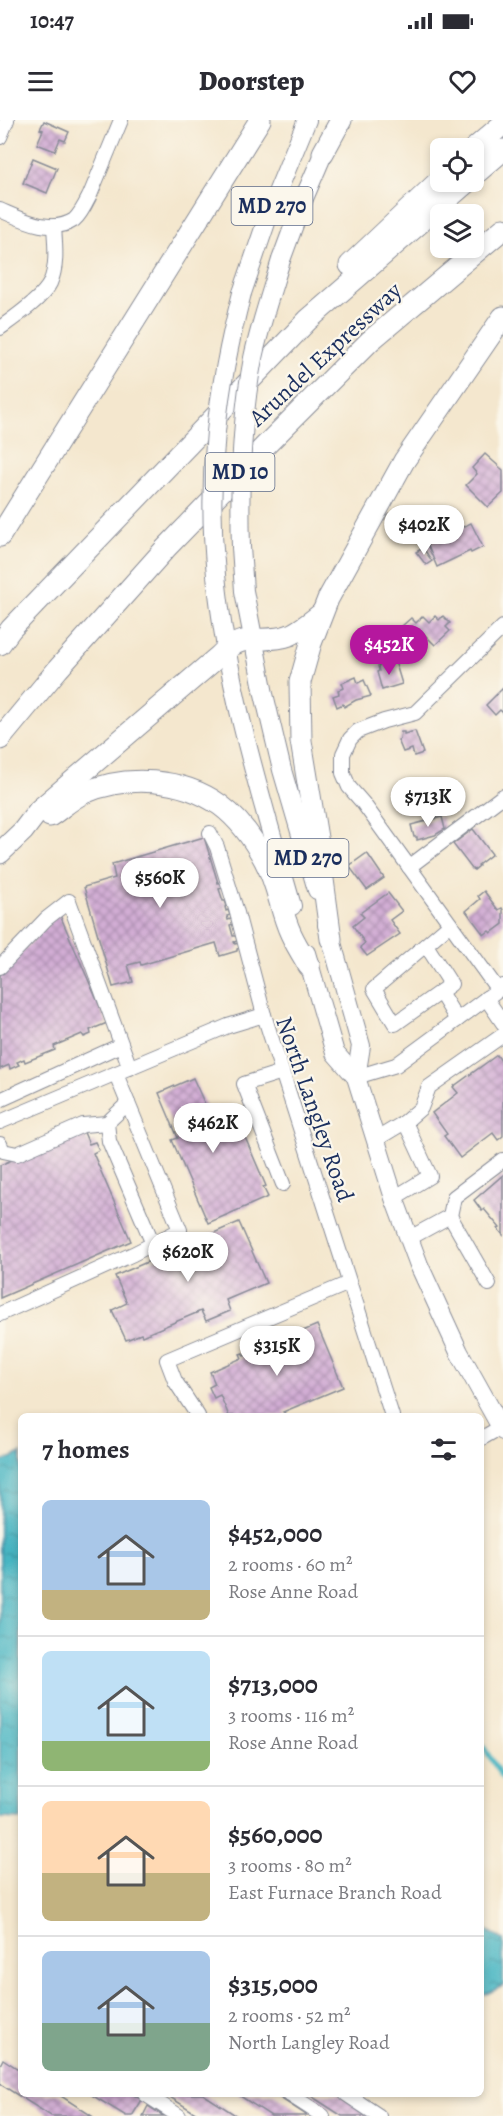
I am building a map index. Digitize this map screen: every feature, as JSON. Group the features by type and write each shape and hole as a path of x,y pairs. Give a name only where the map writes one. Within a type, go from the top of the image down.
{"highway":[{"path":"0,536 260,120"},
{"path":"323,153 340,120"},
{"path":"484,140 503,124"},
{"path":"484,166 503,150"},
{"path":"308,320 338,278 430,190"},
{"name":"Arundel Expressway","path":"0,644 11,629 308,320 455,192"},
{"name":"Arundel Expressway","path":"0,740 58,669 158,557 266,445 370,341 503,229"},
{"path":"331,939 301,741 300,682 328,599 404,461 503,317"},
{"path":"0,853 23,831 39,810 226,648 253,638 268,640 290,635 322,613"},
{"path":"23,831 47,818 83,793 114,783 152,782 184,787 207,797 234,816 253,840 267,864 291,934 309,966"}],"main road":[{"name":"MD 270","path":"308,120 276,195 242,293 227,348 219,394 213,477 216,575 226,648 257,787 335,1053 356,1077 408,1239 445,1324 502,1428"},
{"name":"MD 270","path":"323,153 281,260 263,316 248,393 241,446 241,547 244,591 264,694 282,770 361,1046 356,1077"}],"street":[{"path":"0,137 8,120"},
{"path":"0,210 40,225 54,226 74,220 84,208 121,120"},
{"path":"0,328 24,311 50,284 56,256 54,226"},
{"path":"503,627 415,713 358,731 350,739 344,754 343,773 349,787 450,924 496,992 503,1023"},
{"path":"409,867 503,796"},
{"path":"210,833 217,847 236,909 264,1015"},
{"path":"0,967 46,919 69,901 130,1068"},
{"path":"426,945 451,984 395,1024 374,988 450,924"},
{"path":"440,992 457,1020"},
{"path":"356,1077 396,1065 496,992"},
{"name":"North Langley Road","path":"0,1122 228,1026 264,1015 391,1413"},
{"path":"375,1140 405,1122 422,1108 429,1087 503,1035"},
{"path":"0,1100 122,1045"},
{"path":"282,1072 244,1084 283,1184"},
{"path":"0,1314 180,1230 116,1074"},
{"path":"0,1144 3,1151 17,1154 82,1125 107,1123 128,1103"},
{"path":"394,1198 430,1176 405,1122"},
{"path":"107,1123 109,1141 153,1244"},
{"path":"489,1284 450,1216 454,1197 503,1160"},
{"path":"408,1239 450,1216"},
{"path":"196,1413 175,1381 167,1360 350,1283"},
{"path":"484,1437 502,1428"},
{"path":"150,2097 179,2116"},
{"path":"294,2097 323,2116"},
{"path":"350,2097 379,2116"}],"water":[{"path":"18,1454 18,1819 0,1818 0,1461"},
{"path":"484,1928 503,1940 503,1986 484,1995"}],"building":[{"path":"44,121 69,132 65,141 60,139 55,151 37,144"},
{"path":"33,158 57,168 47,193 23,183"},
{"path":"485,454 503,470 503,493 488,507 466,485 477,474 472,468"},
{"path":"471,523 483,547 437,567 427,544"},
{"path":"423,548 432,561 426,565 416,552"},
{"path":"423,616 429,622 435,616 439,620 443,616 450,623 446,627 450,631 435,645 422,632 414,639 402,626 411,618 416,623"},
{"path":"395,661 402,684 382,690 377,672 379,671 378,666"},
{"path":"356,677 358,683 364,680 371,696 356,700 344,707 343,704 337,707 333,696 339,694 338,690 344,688 342,683"},
{"path":"503,688 503,713 500,710 495,715 486,705"},
{"path":"415,731 423,753 414,756 412,749 403,752 398,740 401,732 404,734"},
{"path":"442,817 445,829 435,835 417,840 417,837 414,837 411,825"},
{"path":"473,829 492,854 474,870 453,844"},
{"path":"204,837 218,883 221,882 222,888 219,889 227,906 226,911 228,910 230,915 227,916 228,920 231,919 233,924 230,925 237,941 234,942 238,943 240,948 220,956 216,943 141,965 140,962 128,965 133,982 113,987 84,887 115,878 112,864"},
{"path":"367,853 384,878 367,890 349,866"},
{"path":"484,891 498,910 502,908 503,924 484,935 466,911 480,899 478,896"},
{"path":"388,893 402,911 390,920 400,934 367,956 360,947 365,943 353,926 364,917 360,913"},
{"path":"59,913 107,1023 90,1030 91,1034 84,1037 82,1034 54,1046 55,1050 25,1062 24,1059 17,1062 19,1065 10,1069 9,1065 0,1069 0,975"},
{"path":"497,1055 503,1064 503,1136 498,1140 493,1133 460,1158 444,1136 447,1134 432,1113 458,1093 453,1087"},
{"path":"193,1078 207,1109 203,1111 209,1125 235,1114 266,1186 263,1187 268,1197 208,1223 172,1140 178,1138 159,1093"},
{"path":"83,1130 89,1144 95,1142 99,1150 93,1153 131,1241 0,1298 0,1165"},
{"path":"503,1175 503,1235 498,1229 500,1228 474,1200"},
{"path":"239,1222 266,1283 226,1300 230,1311 206,1321 201,1311 142,1336 141,1334 126,1340 112,1310 127,1303 115,1276"},
{"path":"317,1325 343,1387 283,1412 284,1413 228,1413 220,1395 214,1398 209,1387 215,1384 210,1372 242,1358 240,1354 243,1353 244,1356"},
{"path":"3,2059 18,2069 18,2095 0,2084 0,2065"},
{"path":"21,2097 63,2097 92,2116 51,2116"},
{"path":"95,2097 137,2097 142,2100 132,2116 126,2116"},
{"path":"170,2097 208,2097 237,2116 200,2116"},
{"path":"242,2097 279,2097 308,2116 271,2116"},
{"path":"313,2097 344,2097 373,2116 342,2116"},
{"path":"148,2106 164,2116 143,2116"}],"waterway":[{"path":"484,1747 503,1779"}]}
